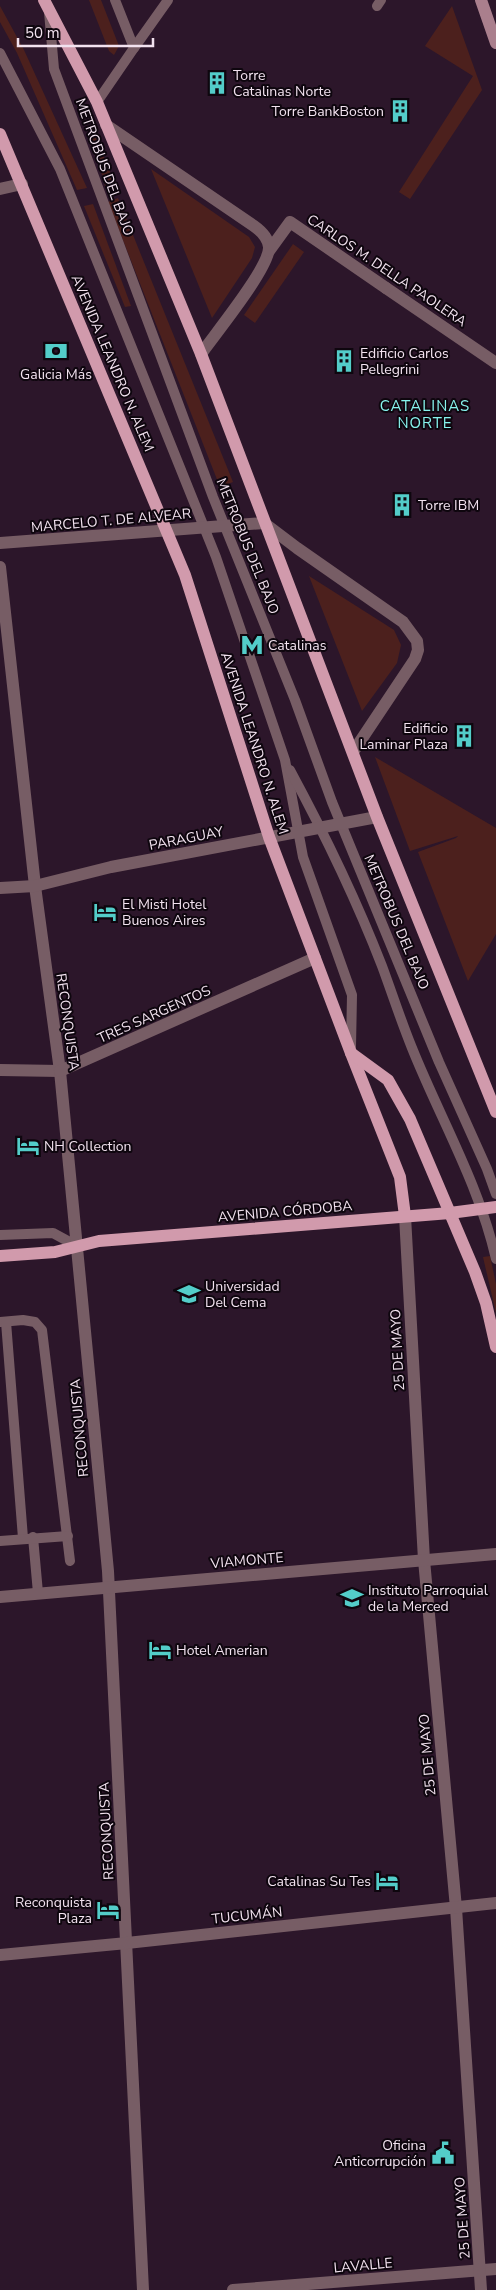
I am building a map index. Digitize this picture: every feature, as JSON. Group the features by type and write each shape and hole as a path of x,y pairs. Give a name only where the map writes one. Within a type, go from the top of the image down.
{"main road":[{"path":"482,0 496,43"},
{"path":"46,5 97,102 201,354 377,817 496,1112"},
{"name":"AVENIDA LEANDRO N. ALEM","path":"0,134 169,531 185,574 269,837 400,1177 405,1216"},
{"path":"351,1053 388,1080 410,1119 486,1303 496,1347"},
{"name":"AVENIDA CÓRDOBA","path":"0,1256 55,1252 98,1241 450,1213 496,1207"}],"street":[{"path":"106,125 254,226 267,239 269,250"},
{"path":"0,189 22,184"},
{"name":"CARLOS M. DELLA PAOLERA","path":"201,354 261,270 269,250 290,222 496,363"},
{"name":"MARCELO T. DE ALVEAR","path":"0,543 264,523"},
{"path":"264,523 403,622 417,641 418,650 415,659 353,752"},
{"name":"RECONQUISTA","path":"0,566 35,886 60,1071 109,1587 144,2290"},
{"name":"PARAGUAY","path":"0,888 35,886 111,867 377,817"},
{"name":"TRES SARGENTOS","path":"0,1070 60,1071 315,958"},
{"name":"25 DE MAYO","path":"405,1216 424,1560 456,1908 481,2290"},
{"name":"VIAMONTE","path":"0,1597 496,1554"},
{"name":"TUCUMÁN","path":"0,1955 127,1944 496,1903"},
{"name":"LAVALLE","path":"233,2290 496,2269"}],"lane":[{"path":"115,0 134,48"},
{"path":"97,102 168,0"},
{"name":"METROBUS DEL BAJO","path":"46,5 54,69 225,526 295,700 342,824 439,1062 487,1169 496,1194"},
{"path":"0,53 60,169 222,576 285,760 319,828 382,965 412,1048 467,1170 482,1209 496,1259"},
{"path":"285,760 303,857 352,995 351,1053"},
{"path":"0,1235 53,1233 77,1246"},
{"path":"38,1594 28,1538 3,1322 35,1322 42,1330 70,1561"},
{"path":"0,1541 68,1536"}],"shaded area":[{"path":"89,0 101,0 119,46 114,55 109,51"},
{"path":"0,6 24,50 87,188 77,190 17,53 0,22"},
{"path":"452,6 482,90 410,199 399,192 473,76 425,46"},
{"path":"92,132 115,184 105,186 91,135"},
{"path":"151,169 249,237 255,247 252,258 212,318"},
{"path":"118,198 233,482 220,487 108,202"},
{"path":"93,204 131,306 125,307 84,206"},
{"path":"293,244 304,252 255,323 244,315"},
{"path":"309,576 394,630 401,645 397,663 362,711"},
{"path":"375,757 496,828 496,934 468,981 418,852 458,836 410,851"},
{"path":"490,1256 496,1284 496,1313 483,1257"}],"place":[{"name":"Torre Catalinas Norte","path":"217,83"},
{"name":"Torre BankBoston","path":"400,111"},
{"name":"Galicia Más","path":"56,351"},
{"name":"Edificio Carlos Pellegrini","path":"344,361"},
{"name":"Torre IBM","path":"402,505"},
{"name":"Catalinas","path":"252,645"},
{"name":"Edificio Laminar Plaza","path":"464,736"},
{"name":"El Misti Hotel Buenos Aires","path":"105,912"},
{"name":"NH Collection","path":"28,1146"},
{"name":"Universidad Del Cema","path":"189,1294"},
{"name":"Instituto Parroquial de la Merced","path":"352,1598"},
{"name":"Hotel Amerian","path":"160,1650"},
{"name":"Catalinas Su Tes","path":"387,1881"},
{"name":"Reconquista Plaza","path":"108,1910"},
{"name":"Oficina Anticorrupción","path":"443,2153"}],"district":[{"name":"CATALINAS NORTE","path":"425,414"}]}
